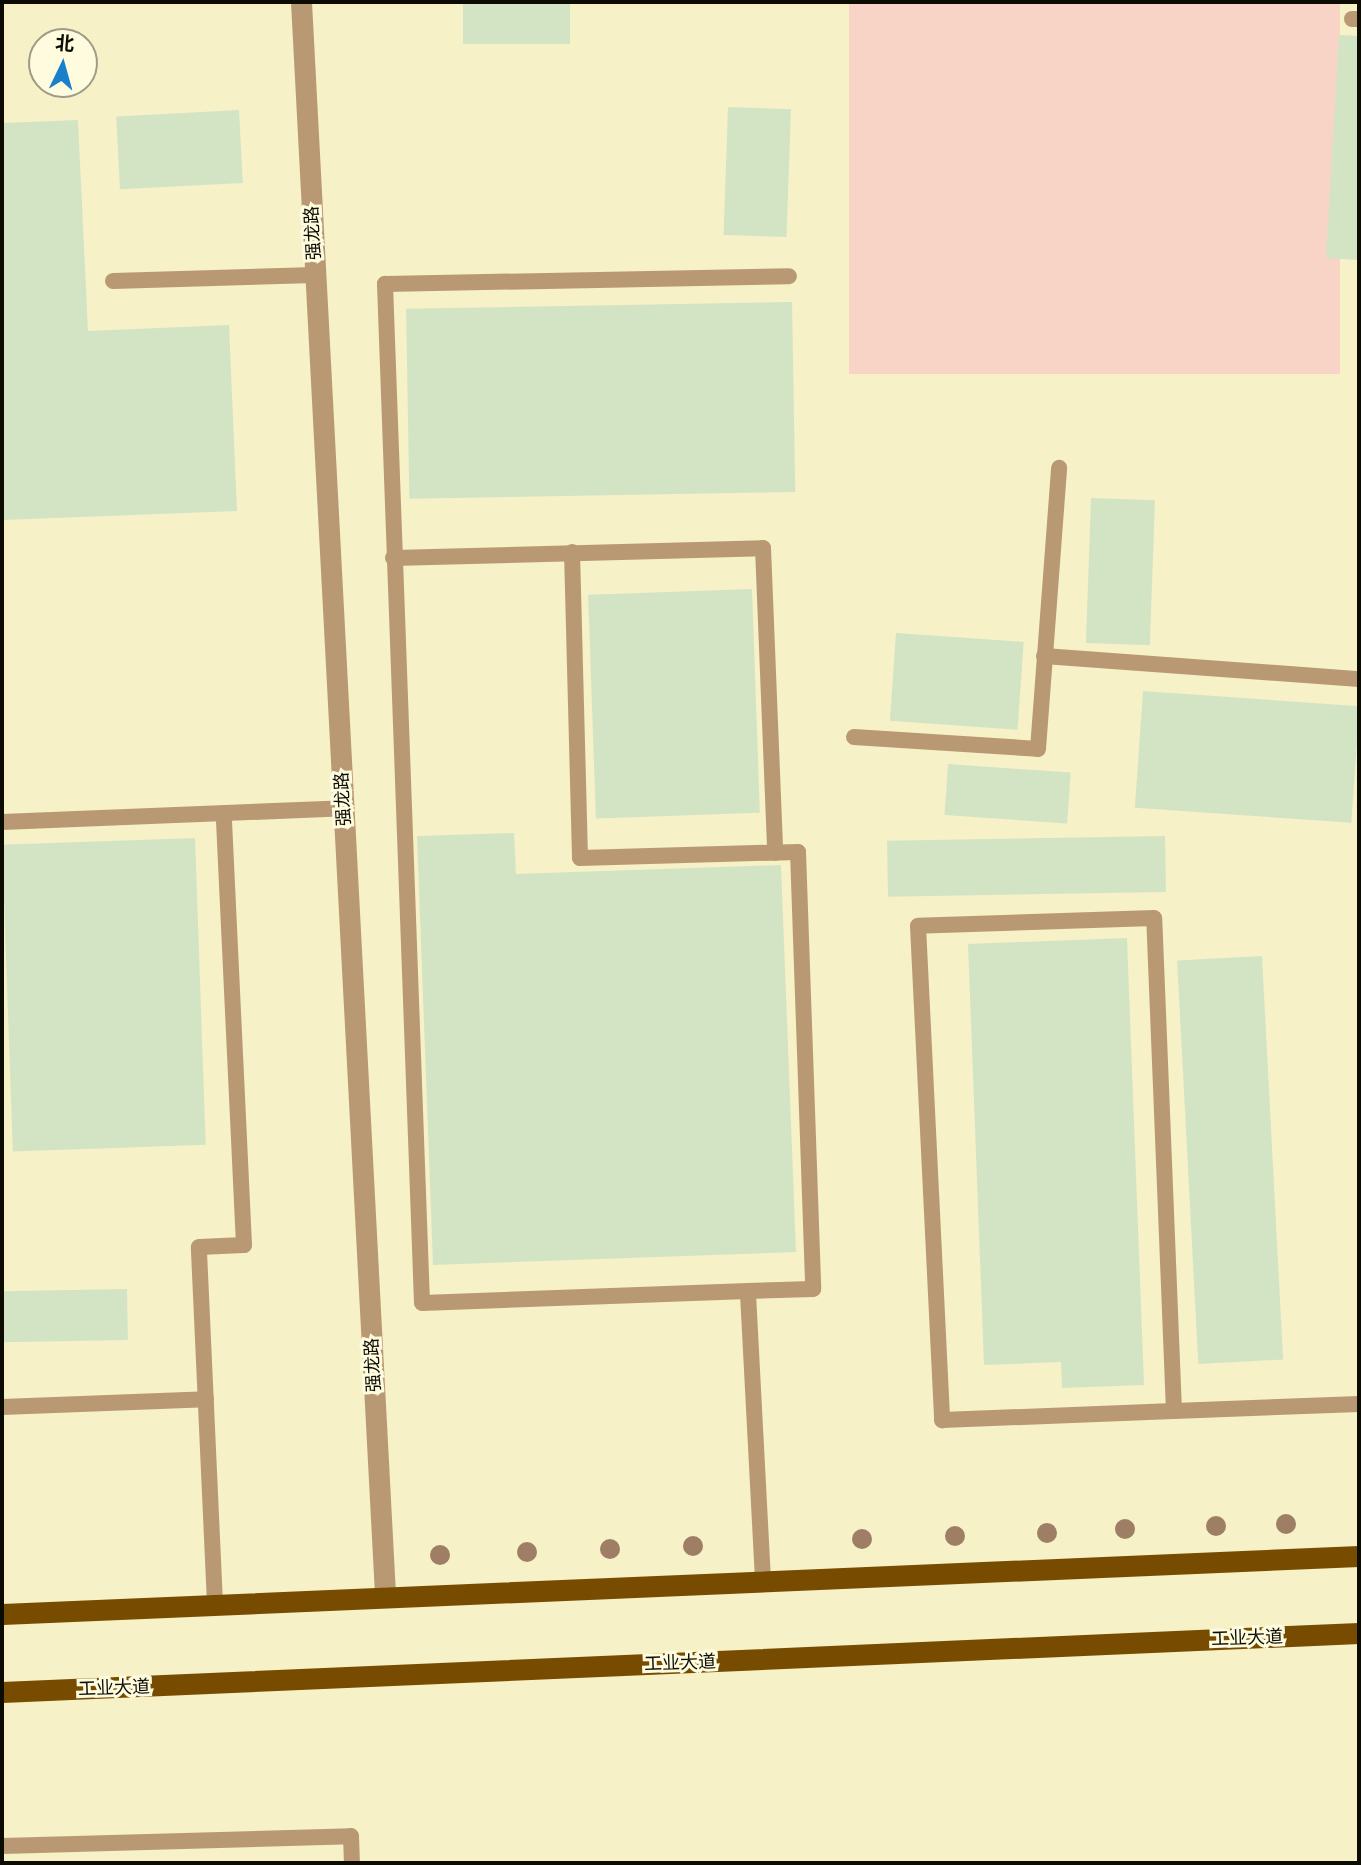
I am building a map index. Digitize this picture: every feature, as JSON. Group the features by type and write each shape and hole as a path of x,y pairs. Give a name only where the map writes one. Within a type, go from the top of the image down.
{"main road":[{"path":"2,1614 1359,1556"},
{"name":"工业大道","path":"2,1692 1359,1633"}],"street":[{"name":"强龙路","path":"300,2 385,1596"}],"lane":[{"path":"113,281 315,275"},
{"path":"572,552 580,858 798,852 813,1289 422,1303 385,284 789,276"},
{"path":"854,737 1038,749 1059,468"},
{"path":"393,558 763,548 775,853"},
{"path":"1044,656 1359,679"},
{"path":"2,822 344,808"},
{"path":"215,1604 199,1247 244,1245 224,813"},
{"path":"1174,1411 1154,918 918,926 942,1420 1359,1404"},
{"path":"748,1291 763,1580"},
{"path":"2,1407 206,1399"},
{"path":"2,1846 351,1836 352,1863"}],"shaded area":[{"path":"2,2 1359,2 1359,1863 2,1863"},
{"path":"849,2 1340,2 1340,374 849,374"}],"building":[{"path":"463,2 570,2 570,44 463,44"},
{"path":"1339,35 1359,36 1359,260 1326,258"},
{"path":"728,107 791,109 786,237 724,235"},
{"path":"239,110 243,183 120,189 116,116"},
{"path":"78,120 88,331 229,325 237,511 2,520 2,123"},
{"path":"792,302 795,492 409,499 406,309"},
{"path":"1091,498 1155,500 1150,645 1086,643"},
{"path":"752,589 760,813 596,819 588,595"},
{"path":"896,633 1024,642 1018,730 890,721"},
{"path":"1143,691 1359,706 1351,823 1135,808"},
{"path":"948,764 1071,773 1067,823 944,815"},
{"path":"514,833 516,874 781,865 796,1252 433,1265 417,836"},
{"path":"1165,836 1166,892 888,897 887,841"},
{"path":"195,838 206,1145 13,1152 2,845"},
{"path":"1127,938 1144,1385 1062,1388 1061,1362 984,1365 968,944"},
{"path":"1262,956 1283,1359 1198,1364 1177,960"},
{"path":"127,1289 128,1340 3,1342 2,1291"}]}
